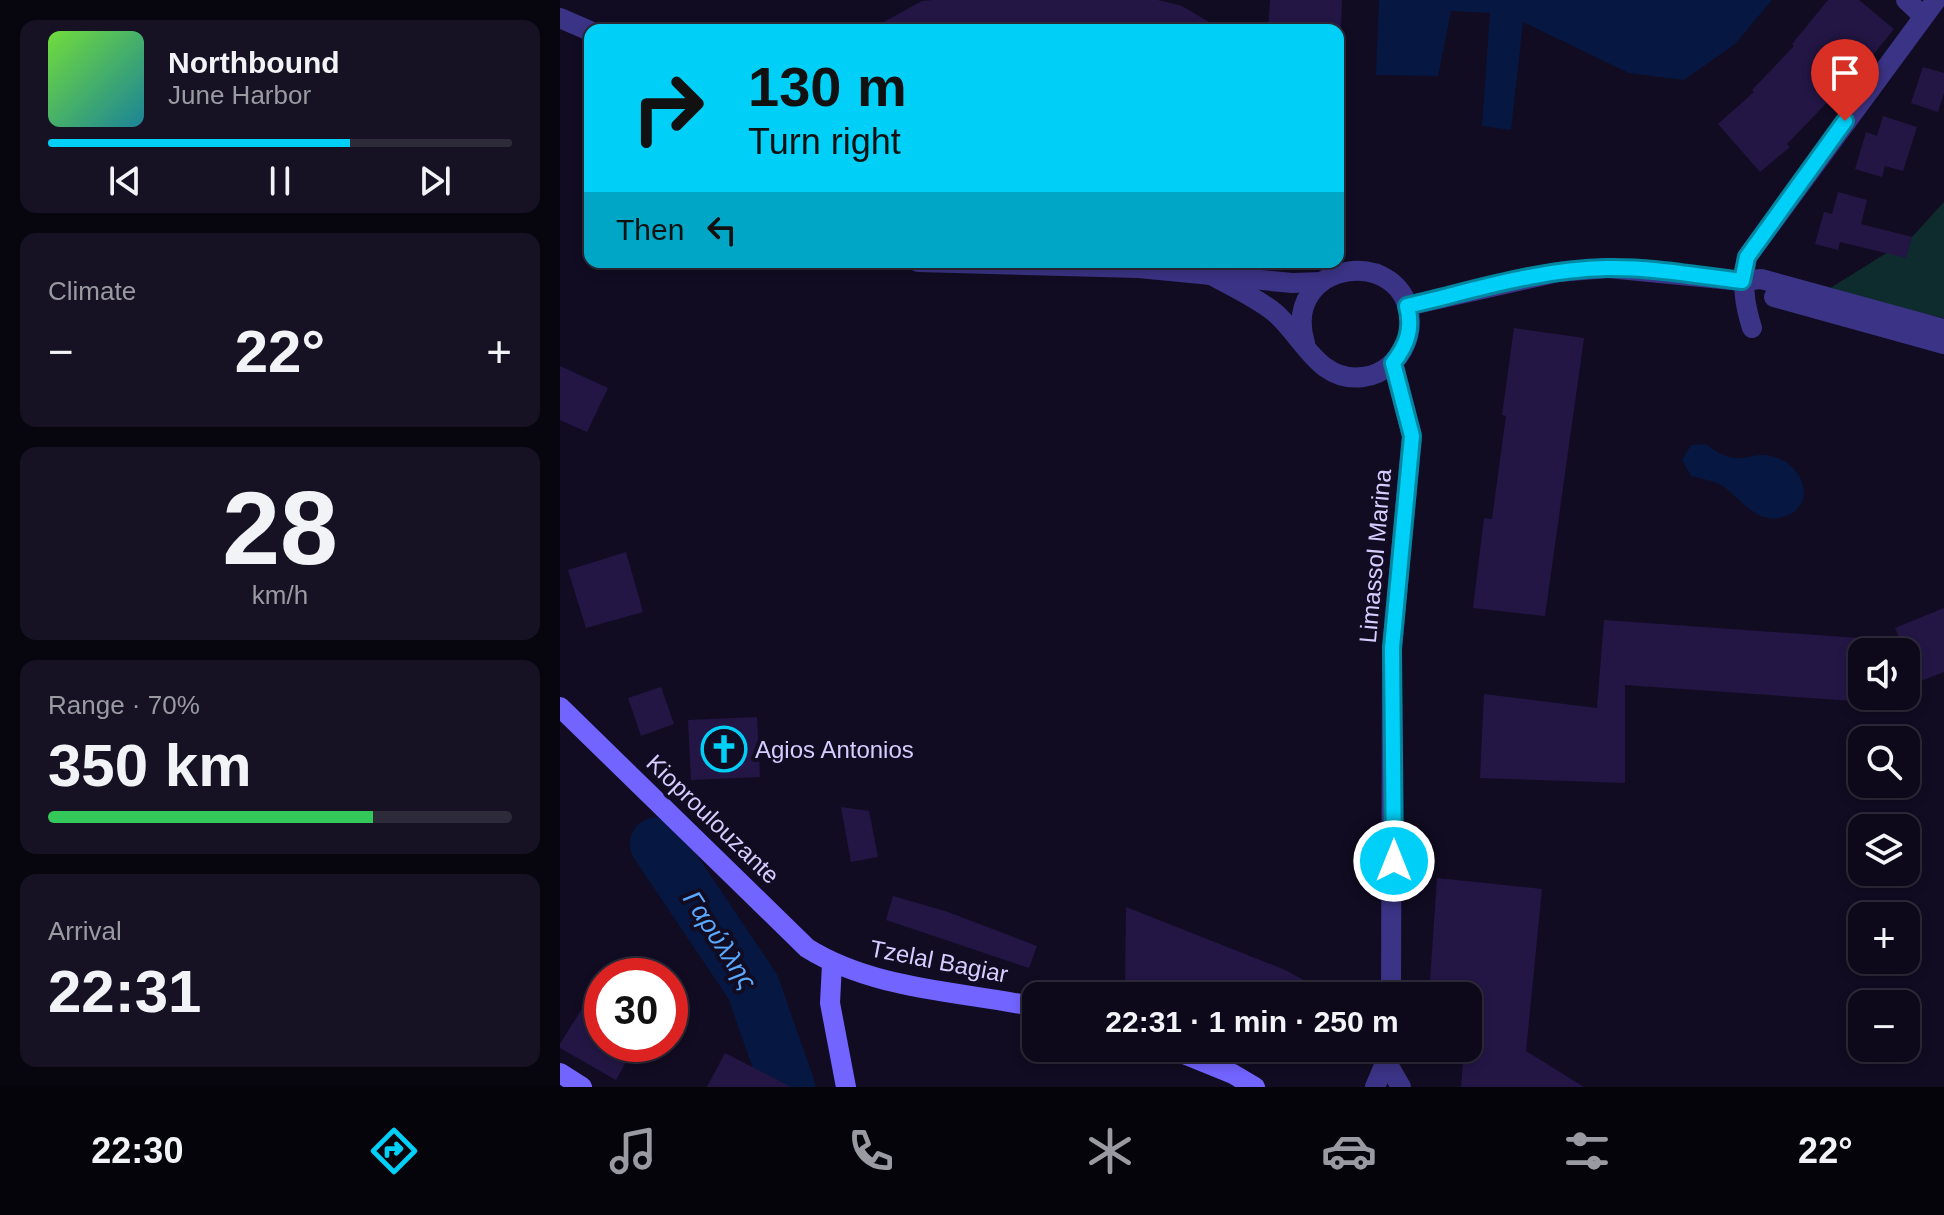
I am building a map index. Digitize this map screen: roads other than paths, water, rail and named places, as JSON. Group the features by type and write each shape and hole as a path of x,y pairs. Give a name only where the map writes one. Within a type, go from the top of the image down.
{"main road":[{"name":"Kioproulouzante","path":"560,707 807,948 832,964"},
{"name":"Tzelal Bagiar","path":"832,964 885,980 1022,1004"},
{"path":"832,964 830,1003 846,1087"},
{"path":"1203,1062 1255,1087"},
{"path":"560,1073 582,1087"}],"street":[{"path":"1752,328 1745,307 1742,281 1747,257 1930,8 1906,0"},
{"path":"560,18 584,28"},
{"path":"1146,268 1292,283 1321,282"},
{"path":"1407,306 1558,272 1595,269 1650,271 1742,281 1761,279 1944,329"},
{"path":"1344,271 1368,271 1392,284 1407,306 1409,319 1408,339 1393,363 1367,377 1338,375 1314,359 1301,327 1303,310 1310,294 1321,282 1344,271"},
{"path":"1211,275 1272,310 1305,343"},
{"path":"1742,281 1758,293 1944,344"},
{"name":"Limassol Marina","path":"1391,982 1394,861 1392,648 1412,436 1393,363"},
{"path":"1375,1087 1383,1062"},
{"path":"1390,1062 1401,1087"}],"water":[{"path":"1379,0 1772,0 1735,44 1684,80 1629,73 1523,22 1511,130 1482,126 1490,13 1451,11 1438,76 1376,75"},
{"path":"1706,444 1729,457 1761,455 1789,464 1796,471 1804,489 1800,506 1783,517 1764,517 1721,485 1691,476 1682,460 1691,445"}],"waterway":[{"name":"Γαρύλλης","path":"657,844 753,987 788,1087"}],"place":[{"name":"Agios Antonios","path":"724,749"}]}
